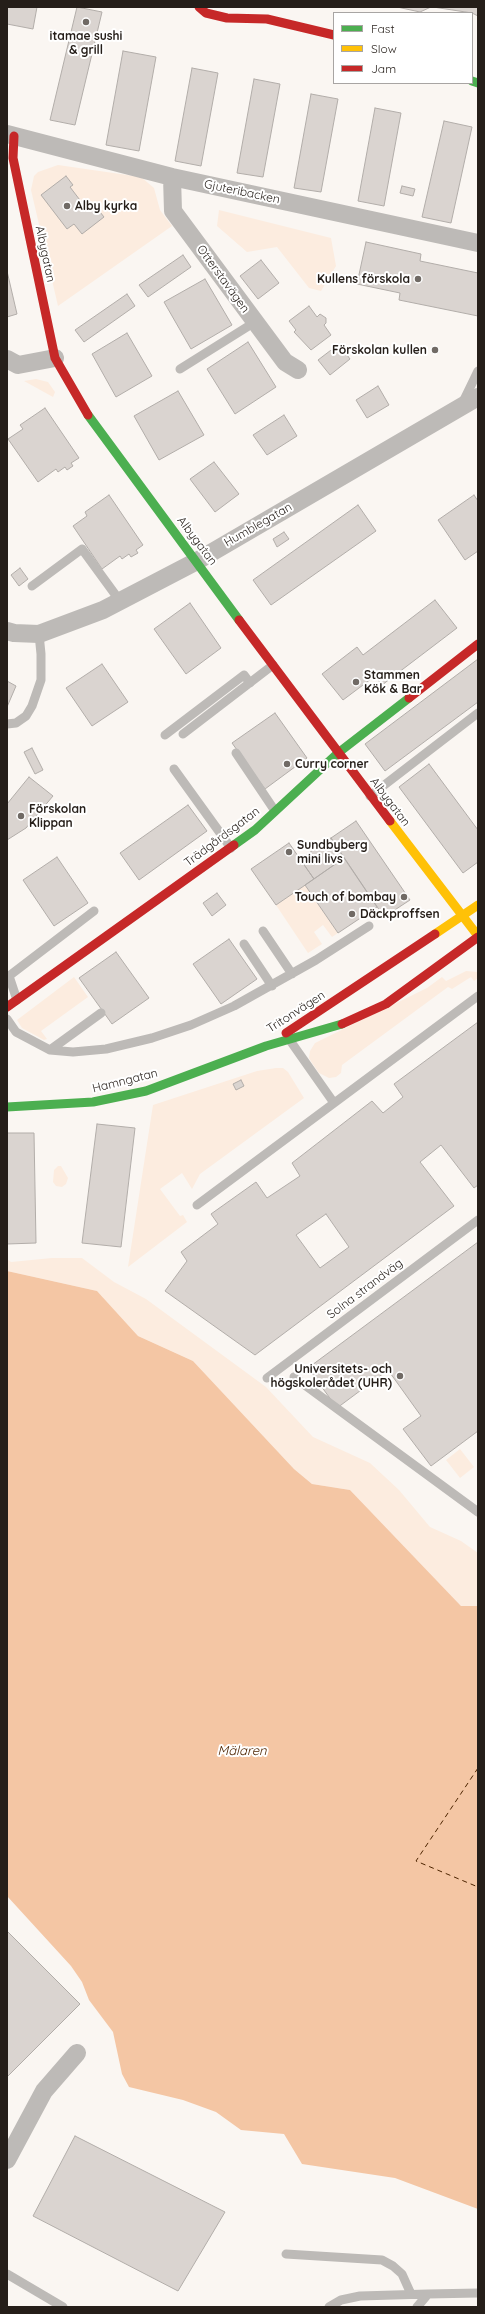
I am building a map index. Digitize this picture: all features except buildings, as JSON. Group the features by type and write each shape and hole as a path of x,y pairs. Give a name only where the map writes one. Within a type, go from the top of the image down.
{"street":[{"path":"199,7 206,13 226,18 248,20 267,19 333,35"},
{"path":"251,8 267,19"},
{"name":"Gjuteribacken","path":"11,135 172,177 478,243"},
{"name":"Albygatan","path":"11,135 13,158 55,358 83,409 370,796 463,916"},
{"name":"Otterstavägen","path":"172,177 173,211 285,362 298,370"},
{"path":"7,358 18,365 55,358"},
{"name":"Humblegatan","path":"7,631 14,633 39,634 80,620 120,601 197,561 478,397"},
{"name":"Trädgårdsgatan","path":"7,1006 255,830 338,753 478,644"},
{"name":"Tritonvägen","path":"266,1046 478,905"},
{"path":"463,916 478,936"},
{"name":"Tritonvägen","path":"266,1046 352,1021 386,1004 478,936"},
{"name":"Hamngatan","path":"7,1107 93,1102 146,1091 266,1046"},
{"path":"7,2160 44,2091 77,2053"}],"lane":[{"path":"180,369 255,322"},
{"path":"460,408 478,371"},
{"path":"32,586 82,549 120,601"},
{"path":"7,724 16,723 26,716 32,706 41,680 39,634"},
{"path":"183,734 274,665"},
{"path":"165,735 244,675 250,683"},
{"path":"370,796 478,713"},
{"path":"236,754 275,811"},
{"path":"174,769 231,848"},
{"path":"17,1000 9,976 94,911"},
{"path":"7,1019 16,1032 50,1050 74,1052 106,1049 152,1038 210,1017 272,986 369,926"},
{"path":"263,931 292,974"},
{"path":"244,944 272,986"},
{"path":"197,1205 478,996"},
{"path":"50,1050 101,1013"},
{"path":"289,1039 334,1103"},
{"name":"Solna strandväg","path":"267,1378 478,1220"},
{"path":"294,1377 478,1512"},
{"path":"286,2254 382,2260 393,2266 402,2274 411,2294"},
{"path":"7,2274 63,2307"},
{"path":"329,2307 341,2300 360,2296 478,2292"},
{"path":"417,2307 428,2294"}],"shaded area":[{"path":"58,165 141,177 154,188 160,210 172,226 58,306 31,190 34,176 38,172"},
{"path":"219,210 331,238 336,266 321,291 309,288 277,247 247,252 217,226"},
{"path":"36,379 48,382 55,392 53,397 24,381"},
{"path":"305,885 338,933 332,937 323,925 314,932 322,944 308,953 276,905"},
{"path":"466,971 478,972 478,978 474,981 471,977 452,989 448,987 342,1065 341,1073 336,1077 329,1078 319,1073 309,1058 310,1051 315,1043 427,988 442,977 446,981"},
{"path":"74,977 88,997 41,1031 47,1039 44,1040 22,1028 17,1020"},
{"path":"283,1068 288,1072 304,1098 200,1174 192,1189 182,1173 160,1189 180,1216 183,1215 187,1222 128,1267 153,1105 257,1071"},
{"path":"58,1166 61,1166 68,1178 66,1184 62,1187 56,1186 53,1182 54,1170"},
{"path":"52,1258 82,1258 114,1282 146,1299 266,1387 313,1437 370,1463 399,1490 430,1527 461,1541 478,1553 478,1606 461,1606 350,1490 312,1484 294,1469 193,1361 138,1336 97,1291 7,1271 7,1259 11,1262"},
{"path":"460,1449 474,1467 460,1478 446,1460"}],"water":[{"name":"Mälaren","path":"7,1271 97,1291 138,1336 193,1361 294,1469 312,1484 350,1490 461,1606 478,1606 478,2209 395,2178 302,2164 284,2134 241,2130 216,2112 183,2100 129,2087 122,2074 113,2032 89,2000 82,1982 71,1966 7,1896"}],"ferry route":[{"path":"478,1768 416,1861 478,1887"}],"traffic: fast":[{"path":"473,81 478,83"},
{"path":"88,415 239,620"},
{"path":"234,845 255,830 338,753 409,698"},
{"path":"7,1107 93,1102 146,1091 266,1046 342,1024"}],"traffic: slow":[{"path":"390,821 478,936"},
{"path":"435,934 478,905"}],"traffic: jam":[{"path":"199,7 206,13 227,18 267,19 333,35"},
{"path":"14,136 13,158 55,358 88,415"},
{"path":"239,620 390,821"},
{"path":"409,698 478,644"},
{"path":"7,1007 234,845"},
{"path":"286,1033 435,934"},
{"path":"342,1024 386,1004 478,937"}],"place":[{"name":"itamae sushi & grill","path":"86,22"},
{"name":"Alby kyrka","path":"67,206"},
{"name":"Kullens förskola","path":"418,279"},
{"name":"Förskolan kullen","path":"435,350"},
{"name":"Stammen Kök & Bar","path":"356,682"},
{"name":"Curry corner","path":"287,764"},
{"name":"Förskolan Klippan","path":"21,816"},
{"name":"Sundbyberg mini livs","path":"289,852"},
{"name":"Touch of bombay","path":"404,897"},
{"name":"Däckproffsen","path":"352,914"},
{"name":"Universitets- och högskolerådet (UHR)","path":"400,1376"}]}
